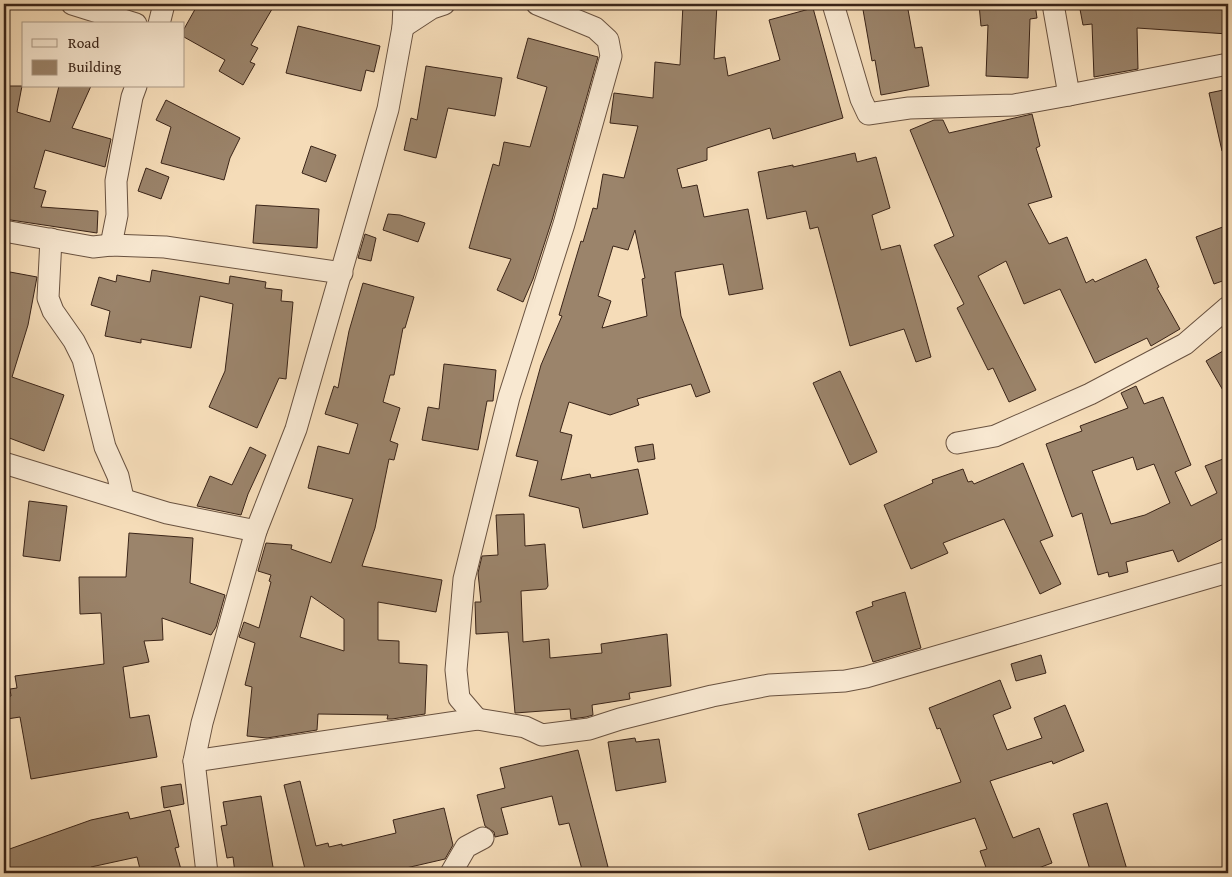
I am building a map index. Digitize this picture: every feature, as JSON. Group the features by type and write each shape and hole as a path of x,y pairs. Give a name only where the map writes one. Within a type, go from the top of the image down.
{"street":[{"path":"72,4 130,22"},
{"path":"160,22 164,4"},
{"path":"207,873 194,761 202,723 256,531 296,429 342,273 388,109 403,27 404,4"},
{"path":"403,27 432,8 444,4"},
{"path":"477,719 459,698 456,670 464,579 508,398 564,224 611,56 608,40 595,28 537,4"},
{"path":"833,4 861,99 868,114 910,108 1014,105 1228,64"},
{"path":"1053,4 1069,95"},
{"path":"111,245 117,215 116,180 135,88"},
{"path":"4,231 93,248 111,245 165,247 342,273"},
{"path":"50,239 48,298 53,311 74,340 83,359 105,447 118,476 123,498"},
{"path":"957,443 995,436 1090,394 1185,344 1228,307"},
{"path":"4,463 167,513 256,531"},
{"path":"194,761 477,719 525,727 542,735 589,729 620,719 712,696 769,685 845,681 866,677 1228,572"},
{"path":"452,873 466,847 484,838"}],"building":[{"path":"198,4 275,4 251,45 258,48 250,62 255,64 243,85 219,71 225,60 185,38 185,27"},
{"path":"683,4 717,4 714,59 725,57 728,76 780,60 769,20 813,8 843,118 773,139 770,128 707,148 707,160 677,169 682,188 697,185 704,217 748,209 763,289 729,295 723,264 675,272 681,316 710,392 696,397 691,384 637,399 639,405 610,415 569,402 560,432 572,435 561,480 590,474 591,478 638,469 648,514 583,528 579,508 529,496 538,461 516,456 541,365 562,316 559,315 581,241 583,242 593,208 597,209 603,174 624,178 638,126 610,123 614,93 653,98 655,62 680,65","holes":["635,230 645,278 642,279 647,316 602,328 611,301 598,296 613,246 628,250"]},
{"path":"862,4 907,4 915,48 922,47 929,86 881,95 875,60 872,61"},
{"path":"979,4 1035,4 1037,18 1030,19 1028,78 986,76 988,25 981,26"},
{"path":"1079,4 1228,4 1228,34 1137,28 1138,69 1094,77 1092,24 1083,25"},
{"path":"298,26 380,46 374,72 366,70 361,91 286,73"},
{"path":"528,38 598,57 552,220 533,279 523,302 497,290 511,259 469,248 493,164 499,166 504,142 530,147 547,87 517,78"},
{"path":"426,66 502,78 495,116 448,108 436,158 404,150 411,118 417,120"},
{"path":"4,86 22,86 17,112 50,122 58,88 90,88 72,128 111,139 105,167 45,150 34,188 46,191 41,207 98,211 97,233 4,219"},
{"path":"1228,89 1228,151 1222,151 1209,93"},
{"path":"166,100 240,138 230,158 224,180 161,163 171,127 156,120"},
{"path":"1032,114 1040,146 1036,148 1052,197 1028,204 1049,244 1067,237 1086,283 1093,279 1095,282 1146,259 1159,287 1157,288 1180,329 1151,346 1147,338 1095,363 1060,289 1024,304 1006,261 978,276 1036,390 1009,402 993,368 988,370 957,308 964,304 934,245 954,236 910,130 934,120 943,120 949,133"},
{"path":"311,146 336,155 326,182 302,173"},
{"path":"855,153 857,162 876,157 890,208 872,215 881,250 900,245 931,357 916,362 904,329 850,346 818,227 810,229 806,211 767,219 758,172 793,165 793,167"},
{"path":"146,168 169,177 161,199 138,191"},
{"path":"256,205 319,209 317,248 253,243"},
{"path":"388,214 400,215 425,223 418,242 383,230"},
{"path":"1228,225 1228,279 1214,284 1196,237"},
{"path":"365,234 376,238 371,261 358,258"},
{"path":"152,270 229,284 230,276 266,282 265,288 282,290 281,301 293,302 286,379 279,378 257,428 209,407 225,371 233,304 200,296 191,348 141,339 141,343 105,336 110,311 91,305 99,277 116,282 117,275 150,282"},
{"path":"10,272 37,277 28,325 12,377 64,395 44,451 4,436 4,310"},
{"path":"363,283 414,297 405,328 403,328 394,375 390,375 383,402 400,408 390,441 398,444 394,460 389,459 375,528 362,566 442,580 436,612 378,602 378,640 399,641 399,663 427,665 425,714 387,719 388,715 318,714 317,730 267,738 247,736 252,687 245,685 255,643 239,637 244,622 259,628 271,582 269,581 271,575 258,571 266,543 292,545 291,549 331,563 353,499 308,488 318,446 349,454 358,424 325,414 334,386 338,388 349,331","holes":["311,596 344,619 344,651 300,637"]},
{"path":"1228,348 1228,399 1206,361"},
{"path":"444,364 496,370 493,401 487,401 478,450 422,440 428,407 439,409"},
{"path":"840,371 877,452 850,465 813,383"},
{"path":"1136,386 1144,404 1163,397 1191,465 1175,472 1191,506 1217,493 1205,466 1223,459 1228,470 1228,536 1178,562 1173,550 1126,562 1128,572 1109,577 1108,572 1098,575 1082,513 1072,517 1046,444 1082,431 1080,426 1128,408 1121,393","holes":["1133,457 1137,470 1154,464 1170,503 1145,515 1111,524 1092,471"]},
{"path":"653,444 655,459 638,462 635,447"},
{"path":"250,447 266,455 248,494 241,515 197,506 210,476 232,485"},
{"path":"1023,463 1053,536 1040,541 1061,584 1040,594 1004,519 943,543 948,553 911,569 884,505 933,483 932,480 963,469 968,482 972,481 974,484"},
{"path":"29,501 67,506 60,561 23,556"},
{"path":"524,514 525,546 545,544 548,586 546,589 521,591 523,642 549,639 550,658 602,653 601,644 667,634 671,686 629,693 630,699 592,705 593,715 586,717 571,719 570,709 515,713 508,632 476,634 475,602 481,602 478,573 482,556 498,555 496,515"},
{"path":"129,533 193,538 190,583 225,595 216,627 211,635 162,618 163,640 144,641 149,662 123,667 130,718 149,715 157,757 31,779 20,717 7,719 4,697 11,696 10,689 17,688 15,676 104,664 101,613 80,614 79,577 126,577"},
{"path":"905,592 921,648 873,662 856,612 873,606 872,602"},
{"path":"1041,655 1046,673 1016,681 1011,664"},
{"path":"1000,680 1011,708 993,715 1007,750 1042,738 1034,718 1065,705 1084,751 1053,764 1052,761 990,781 1013,838 1039,828 1052,863 1025,873 988,873 980,851 987,849 975,818 869,850 858,814 961,782 940,728 937,729 929,708"},
{"path":"635,738 636,742 659,739 666,782 616,791 608,742"},
{"path":"578,750 608,867 586,873 583,873 569,823 559,825 552,796 501,808 508,834 495,837 494,832 485,826 477,795 505,788 500,768"},
{"path":"300,781 316,846 328,843 329,847 342,844 342,846 396,833 393,820 444,808 453,845 445,859 406,868 407,873 306,873 284,785"},
{"path":"181,784 184,804 164,808 161,787"},
{"path":"261,796 274,873 235,873 233,857 227,858 221,826 227,825 223,802"},
{"path":"1107,803 1128,873 1091,873 1073,814"},
{"path":"170,810 179,847 175,848 182,873 141,873 137,857 91,867 93,873 12,873 4,851 91,820 128,812 130,819"}]}
